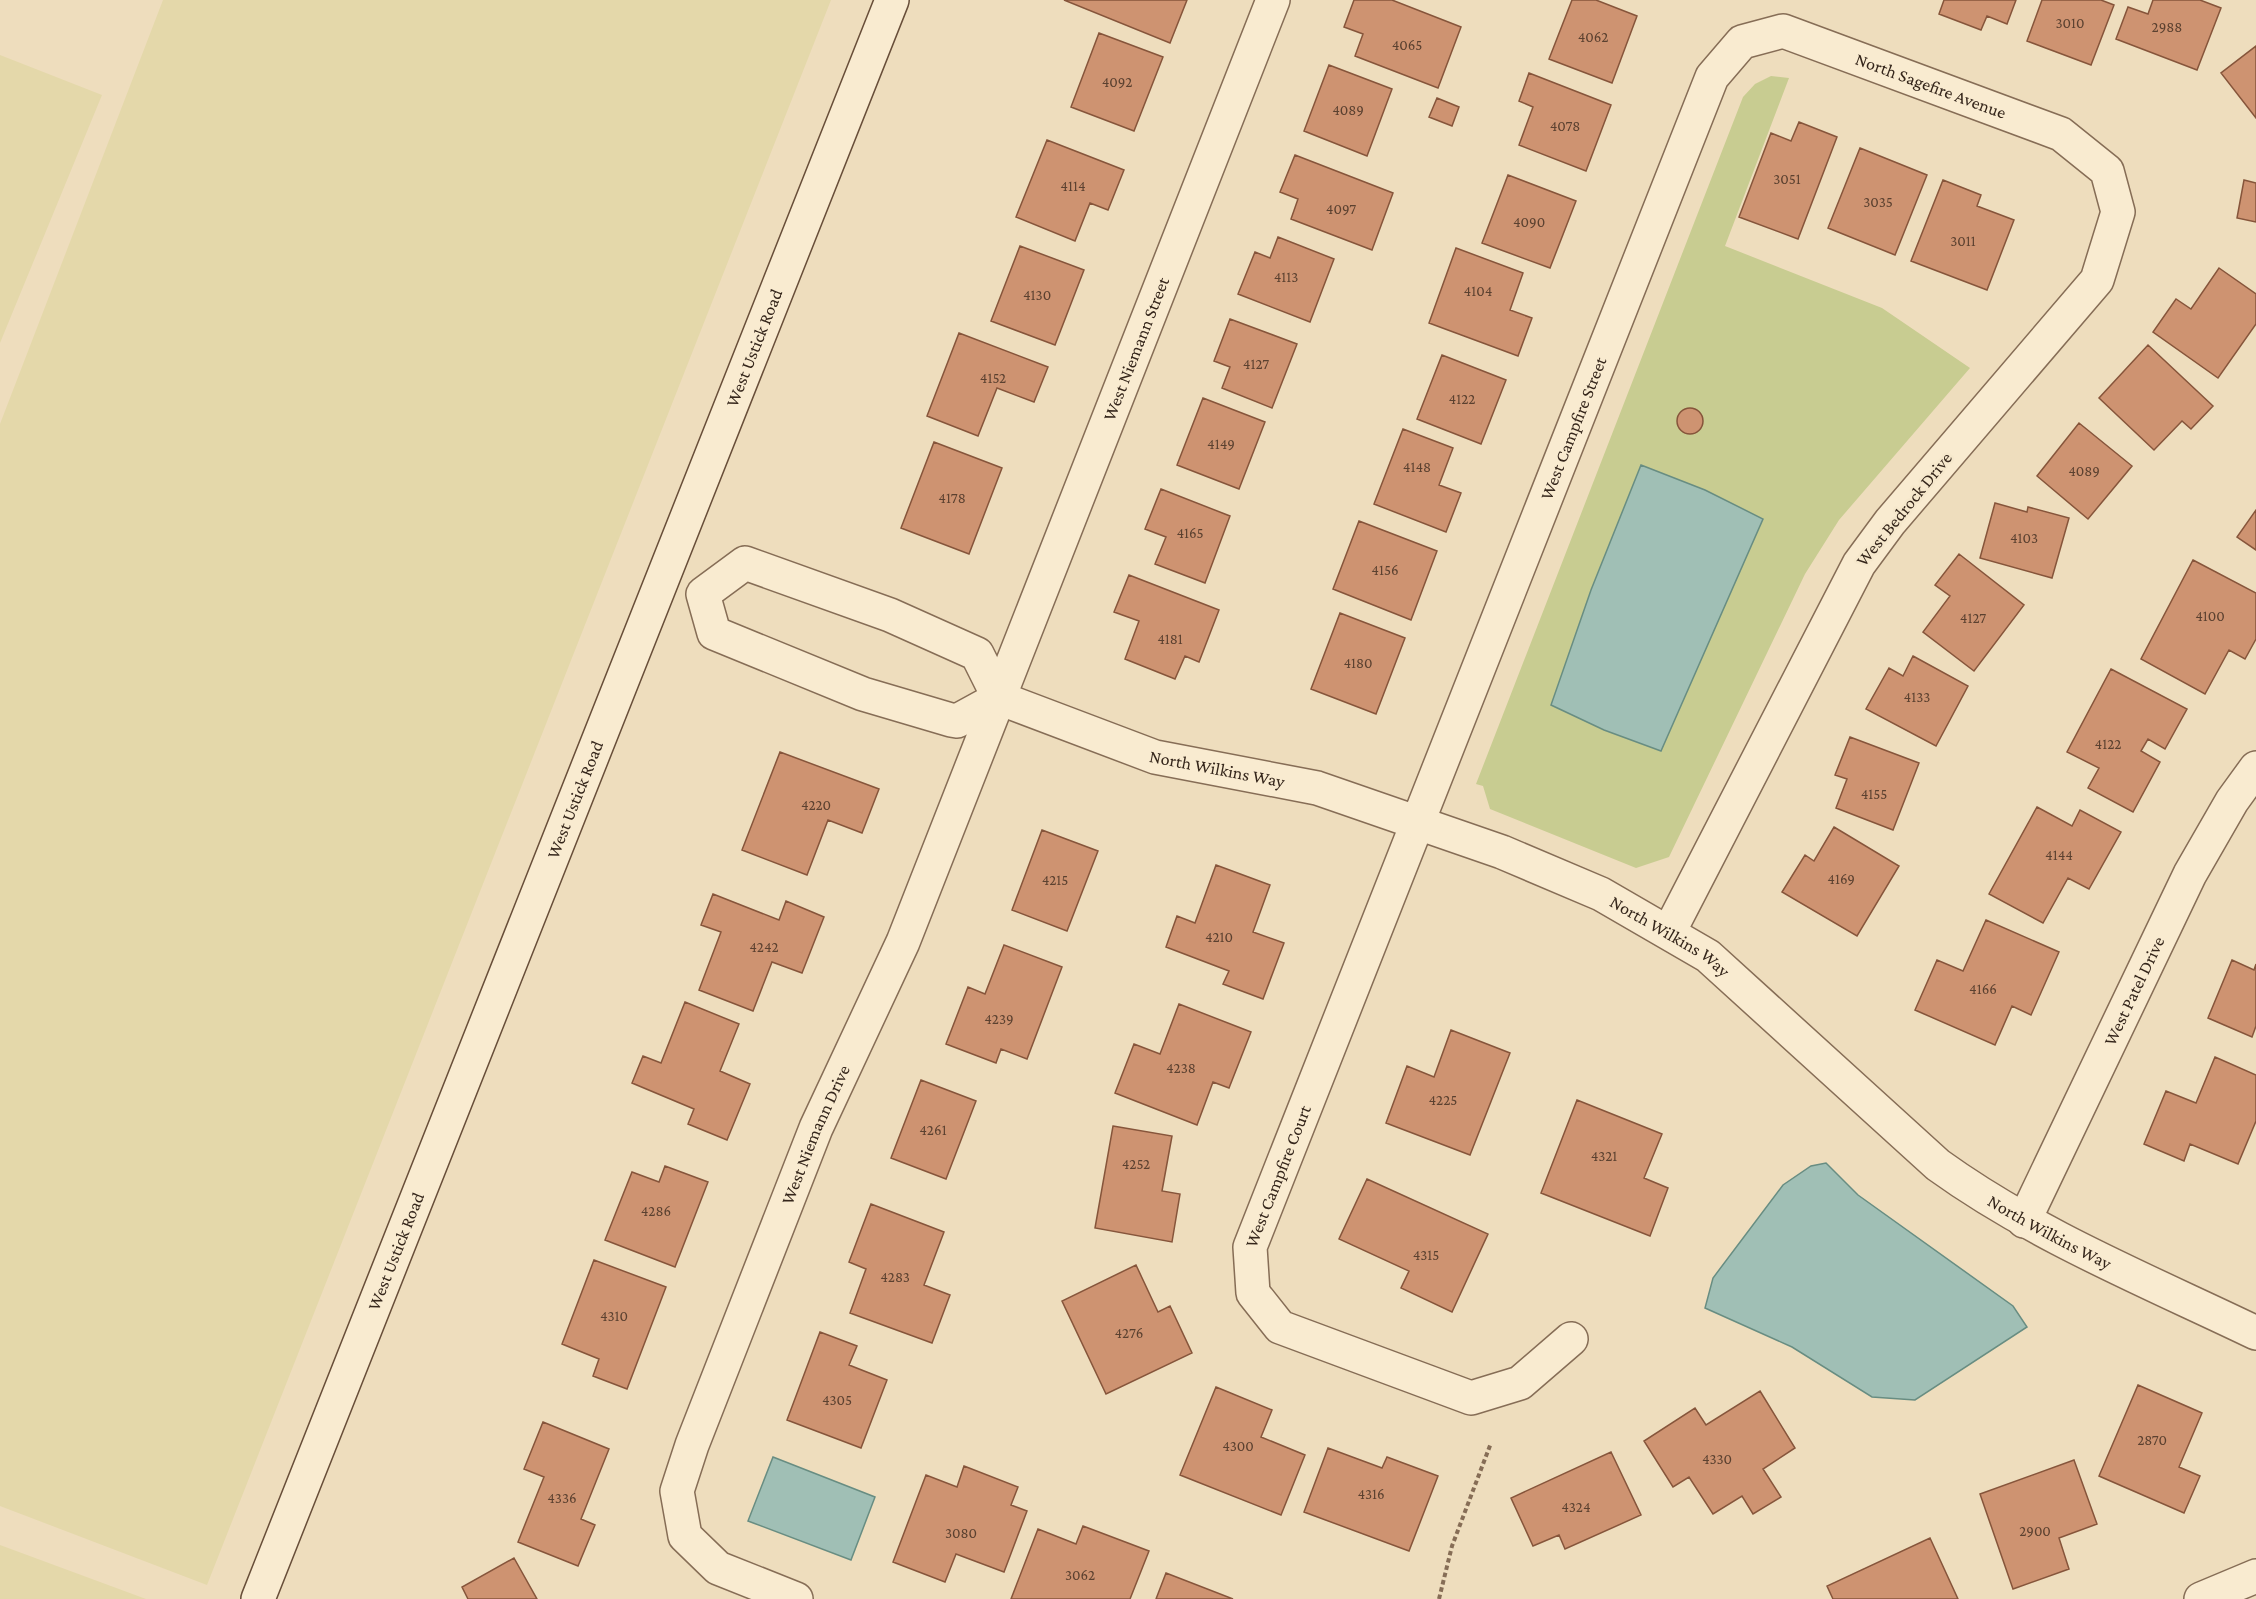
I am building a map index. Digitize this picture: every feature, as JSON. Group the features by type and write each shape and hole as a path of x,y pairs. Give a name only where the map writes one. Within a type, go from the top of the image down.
{"street":[{"name":"West Ustick Road","path":"258,1599 892,0"},
{"name":"West Niemann Street","path":"999,698 1272,0"},
{"name":"North Sagefire Avenue","path":"1742,42 1783,31 2061,134 2107,171"},
{"name":"West Campfire Street","path":"1416,822 1712,77 1742,42"},
{"name":"West Bedrock Drive","path":"1669,932 1859,564 1890,522 2097,280 2118,212 2107,171"},
{"path":"745,563 776,573 890,615 977,654 999,698 957,721 863,694 714,633 703,594 745,563"},
{"path":"662,580 703,594"},
{"name":"North Wilkins Way","path":"999,698 1155,757 1317,788 1502,852 1601,894 1708,956 1938,1165 1979,1195 2024,1221 2256,1333"},
{"name":"West Niemann Drive","path":"796,1599 718,1568 685,1536 677,1491 692,1445 816,1128 903,942 999,698"},
{"name":"West Patel Drive","path":"2024,1221 2190,874 2232,801 2256,768"},
{"name":"West Campfire Court","path":"1416,822 1250,1247 1253,1293 1280,1327 1471,1398 1520,1383 1571,1339"},
{"path":"2201,1599 2256,1576"}],"path":[{"path":"1439,1599 1452,1546 1491,1443"}],"shaded area":[{"path":"163,0 831,0 207,1585 0,1506 0,424"},
{"path":"0,55 102,95 0,343"},
{"path":"0,1545 146,1599 0,1599"}],"green space":[{"path":"1771,76 1789,78 1725,246 1882,308 1970,368 1839,520 1805,574 1669,857 1636,868 1490,809 1483,786 1476,784 1743,97 1755,84"}],"water":[{"path":"1641,465 1705,490 1763,519 1661,751 1604,730 1551,705 1591,590"},
{"path":"1826,1163 1858,1195 2013,1306 2027,1327 1915,1400 1872,1397 1792,1347 1705,1308 1713,1278 1783,1185 1811,1166"},
{"path":"773,1457 875,1497 851,1560 748,1521"}],"building":[{"path":"1064,0 1187,0 1170,43"},
{"path":"1354,0 1392,0 1461,27 1438,88 1355,56 1363,34 1344,27"},
{"path":"1572,0 1596,0 1637,16 1612,83 1549,59"},
{"path":"1944,0 2016,0 2007,24 1987,16 1981,30 1939,14"},
{"path":"2042,0 2101,0 2114,5 2091,65 2027,41"},
{"path":"2153,0 2200,0 2221,8 2197,70 2116,39 2128,7 2148,14"},
{"path":"1099,33 1163,57 1134,131 1071,107"},
{"path":"2256,46 2256,118 2221,73"},
{"path":"1329,65 1392,89 1367,156 1304,131"},
{"path":"1529,73 1611,105 1586,171 1519,145 1533,107 1519,101"},
{"path":"1437,98 1459,107 1452,126 1429,117"},
{"path":"1799,122 1837,137 1798,239 1739,217 1771,133 1791,141"},
{"path":"1047,140 1124,170 1108,210 1090,203 1075,241 1016,217"},
{"path":"1860,148 1927,175 1895,255 1828,228"},
{"path":"1295,155 1393,193 1372,250 1291,219 1298,199 1280,192"},
{"path":"1508,175 1576,201 1550,268 1482,243"},
{"path":"1943,180 1981,195 1977,206 2014,220 1987,290 1911,261"},
{"path":"2244,180 2256,183 2256,222 2237,218"},
{"path":"1278,237 1334,259 1310,322 1238,294 1255,252 1270,258"},
{"path":"1020,246 1084,270 1055,345 991,321"},
{"path":"1456,248 1523,273 1510,310 1532,318 1518,356 1429,323"},
{"path":"2219,268 2256,294 2256,324 2218,378 2153,332 2176,299 2191,309"},
{"path":"1230,319 1297,344 1272,408 1222,388 1230,367 1214,361"},
{"path":"959,333 1048,367 1034,402 997,388 978,436 927,416"},
{"path":"2148,345 2213,406 2191,429 2182,421 2154,450 2099,398"},
{"path":"1442,355 1506,380 1481,444 1417,419"},
{"path":"1203,398 1265,422 1239,489 1177,465"},
{"path":"1690,408 1699,412 1703,421 1699,430 1690,434 1681,430 1677,421 1681,412"},
{"path":"2079,423 2132,466 2088,519 2037,476"},
{"path":"1403,429 1453,448 1439,485 1461,493 1446,532 1374,504"},
{"path":"934,442 1002,468 969,554 901,528"},
{"path":"1161,489 1230,516 1205,583 1155,564 1166,537 1145,529"},
{"path":"1995,503 2027,512 2028,507 2069,518 2052,578 1980,558"},
{"path":"2256,510 2256,550 2237,537"},
{"path":"1359,521 1437,551 1411,620 1333,589"},
{"path":"1959,554 2024,605 1974,671 1923,632 1950,596 1935,585"},
{"path":"2193,560 2256,593 2256,639 2245,659 2229,650 2205,694 2141,659"},
{"path":"1129,575 1219,610 1199,662 1185,656 1175,679 1125,659 1139,621 1114,612"},
{"path":"1340,613 1405,638 1376,714 1311,689"},
{"path":"1913,656 1968,686 1936,746 1866,709 1889,668 1903,676"},
{"path":"2111,669 2187,709 2165,749 2148,739 2141,751 2160,762 2133,812 2088,788 2099,768 2067,752"},
{"path":"1850,737 1919,763 1893,830 1836,808 1847,779 1835,775"},
{"path":"780,752 879,789 862,833 828,820 807,875 742,850"},
{"path":"2037,807 2072,826 2080,810 2121,832 2089,889 2068,878 2043,923 1989,894"},
{"path":"1834,827 1899,866 1857,936 1782,892 1805,855 1814,861"},
{"path":"1042,830 1098,851 1067,931 1012,910"},
{"path":"1216,865 1270,885 1253,932 1284,943 1263,999 1223,984 1229,971 1166,947 1177,916 1195,923"},
{"path":"713,894 779,920 786,901 824,917 802,973 772,962 753,1011 699,990 721,932 701,925"},
{"path":"1986,920 2059,952 2031,1015 2012,1006 1995,1045 1915,1010 1937,960 1963,971"},
{"path":"1004,945 1062,967 1027,1059 1001,1049 996,1063 946,1044 968,987 985,994"},
{"path":"2232,960 2254,970 2256,964 2256,1026 2252,1037 2208,1018"},
{"path":"685,1002 739,1024 720,1071 750,1084 727,1140 688,1124 694,1109 632,1083 643,1056 661,1063"},
{"path":"1179,1004 1251,1032 1229,1088 1213,1082 1197,1125 1115,1093 1134,1044 1160,1054"},
{"path":"1451,1030 1510,1053 1470,1155 1386,1123 1407,1066 1434,1077"},
{"path":"2215,1057 2256,1075 2256,1121 2238,1164 2190,1144 2184,1161 2144,1144 2166,1091 2196,1103"},
{"path":"921,1080 976,1101 946,1179 891,1158"},
{"path":"1577,1100 1662,1134 1644,1178 1668,1188 1650,1236 1541,1193"},
{"path":"1113,1126 1172,1136 1162,1191 1180,1194 1172,1242 1095,1228"},
{"path":"665,1166 708,1182 675,1267 605,1240 632,1172 659,1182"},
{"path":"1367,1179 1488,1234 1452,1312 1401,1288 1409,1271 1339,1239"},
{"path":"871,1204 944,1232 924,1285 950,1295 932,1343 850,1313 866,1269 849,1262"},
{"path":"594,1260 666,1287 627,1389 593,1376 599,1359 562,1344"},
{"path":"1136,1265 1158,1312 1170,1306 1192,1353 1106,1394 1062,1301"},
{"path":"820,1332 857,1346 849,1365 887,1380 861,1448 787,1420"},
{"path":"2138,1385 2202,1413 2179,1467 2200,1476 2184,1513 2099,1476"},
{"path":"1216,1387 1272,1410 1261,1437 1305,1455 1281,1515 1180,1475"},
{"path":"1760,1391 1795,1448 1763,1469 1781,1497 1753,1514 1742,1496 1713,1514 1689,1477 1673,1487 1644,1441 1695,1408 1706,1425"},
{"path":"543,1422 609,1449 581,1519 595,1525 578,1566 518,1542 544,1477 524,1469"},
{"path":"1328,1448 1382,1468 1387,1457 1438,1476 1409,1551 1304,1512"},
{"path":"1611,1452 1641,1515 1565,1549 1559,1535 1533,1546 1511,1498"},
{"path":"2074,1460 2097,1524 2059,1538 2069,1569 2013,1589 1980,1494"},
{"path":"964,1466 1018,1487 1011,1505 1027,1511 1004,1572 956,1554 945,1582 893,1562 926,1475 957,1487"},
{"path":"1083,1526 1149,1551 1130,1599 1011,1599 1038,1529 1076,1544"},
{"path":"1930,1538 1958,1599 1833,1599 1827,1586"},
{"path":"514,1558 537,1599 468,1599 462,1587"},
{"path":"1166,1573 1233,1599 1156,1599"}]}
